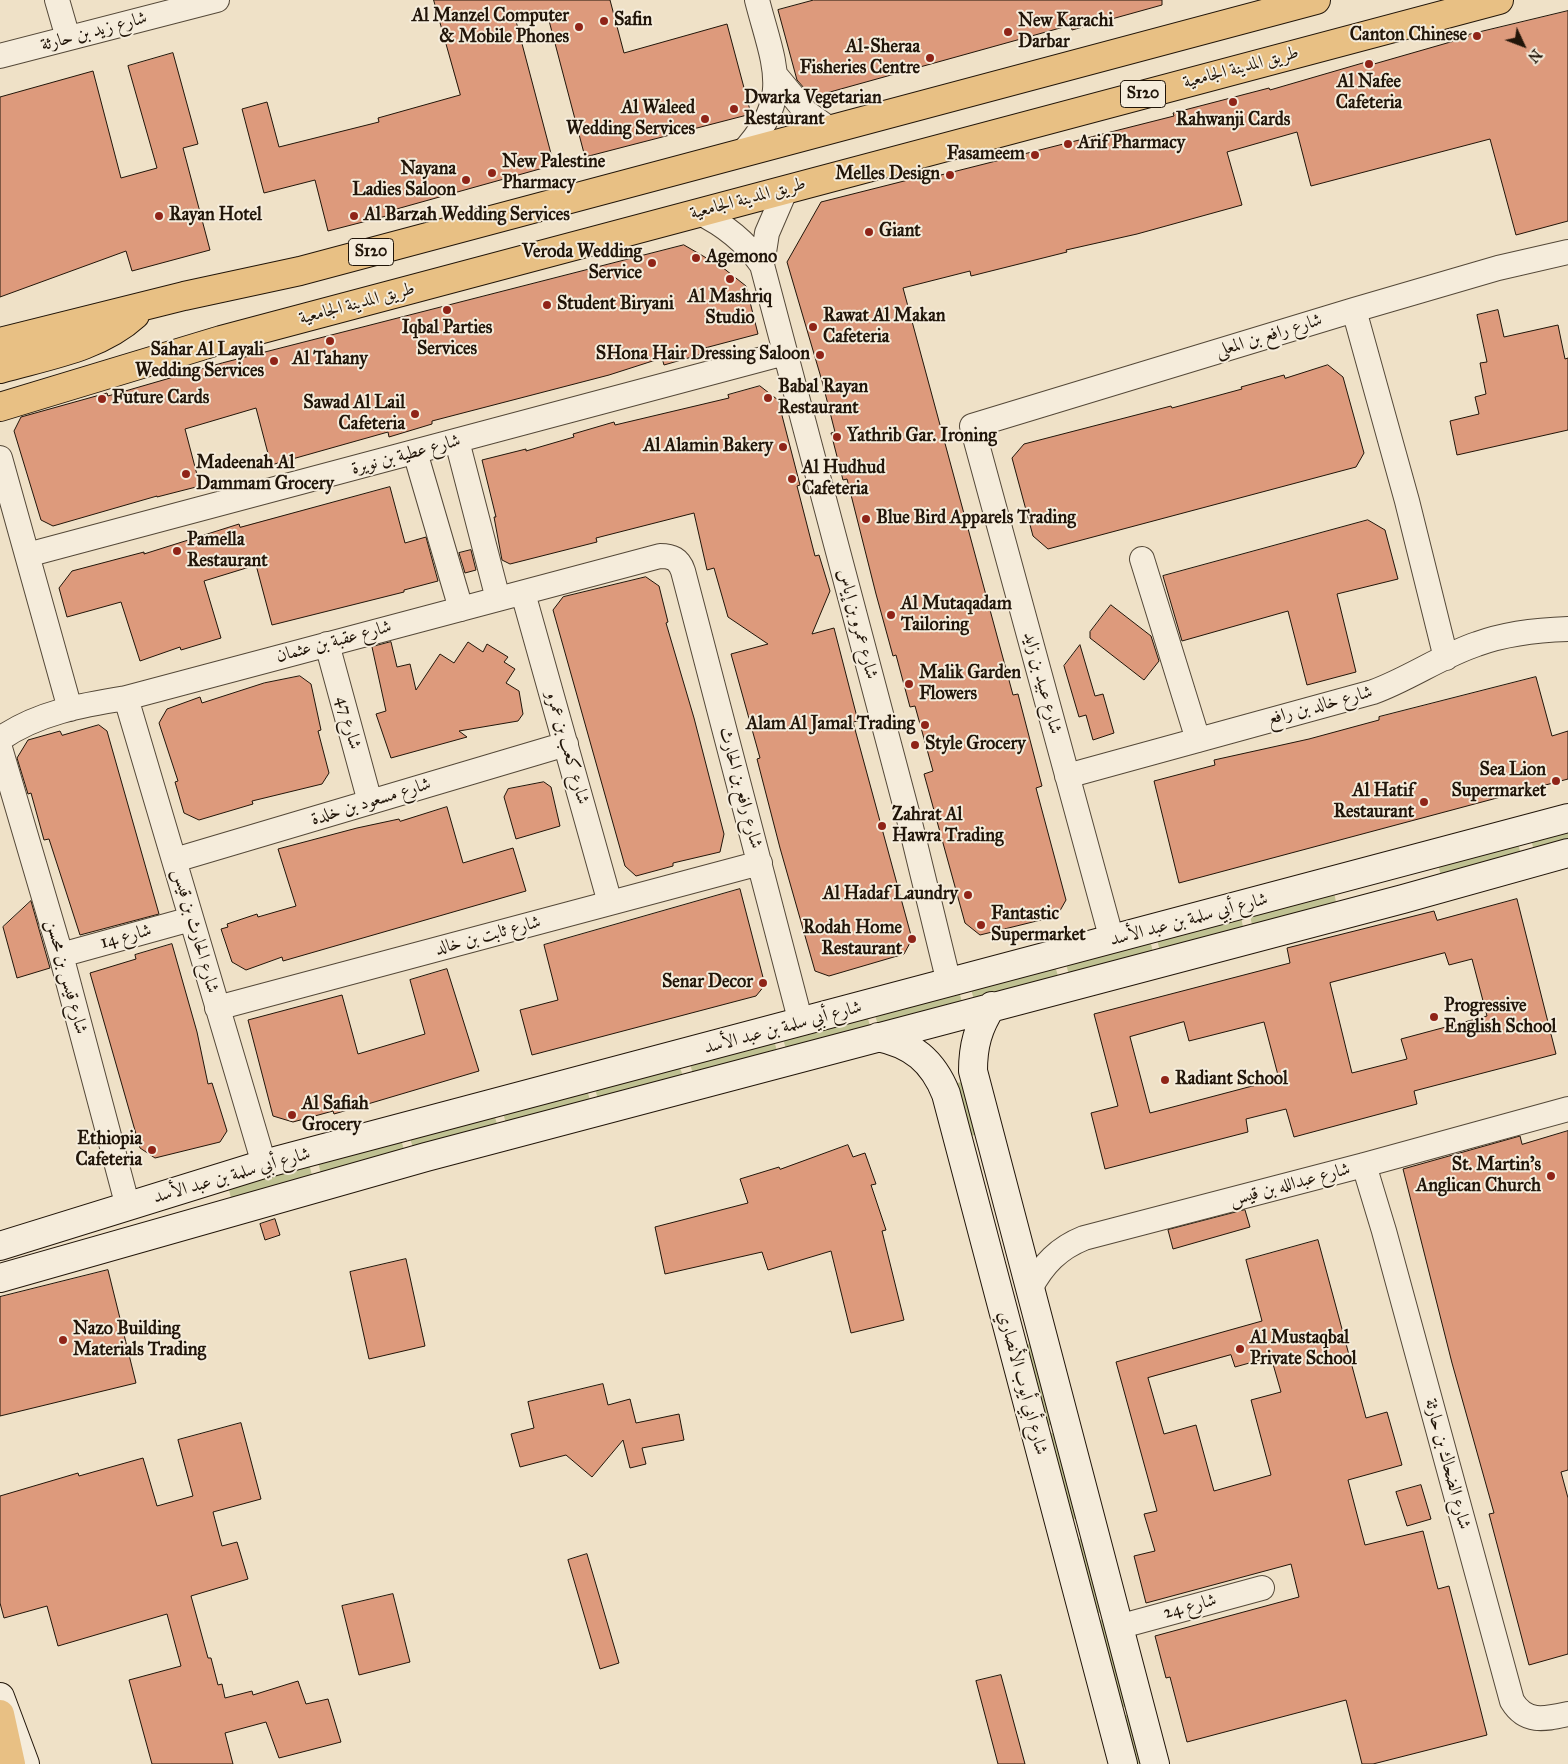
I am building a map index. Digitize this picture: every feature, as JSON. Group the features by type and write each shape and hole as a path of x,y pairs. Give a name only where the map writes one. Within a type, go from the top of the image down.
{"main road":[{"name":"S120","path":"0,342 145,306 300,271 1316,0"},
{"name":"طريق المدينة الجامعية","path":"0,407 221,340 1499,0"},
{"path":"0,369 86,344 102,337 132,318 145,306"},
{"path":"0,1714 11,1764"}],"street":[{"path":"56,0 68,38"},
{"name":"شارع زيد بن حارثة","path":"0,56 217,0"},
{"path":"741,154 760,132 767,120 772,106 777,77 757,0"},
{"path":"777,77 806,112 831,130"},
{"name":"شارع عمرو بن إياس","path":"762,265 767,233 786,189"},
{"name":"شارع عمرو بن إياس","path":"698,212 728,228 752,251 762,265 911,827 949,983"},
{"name":"شارع رافع بن المعلى","path":"972,426 1354,310 1498,268 1568,252"},
{"path":"1354,310 1446,658"},
{"name":"شارع عطية بن نويرة","path":"27,555 785,353"},
{"name":"شارع عبيد بن زايد","path":"972,426 1112,940"},
{"path":"457,441 498,599"},
{"path":"414,452 461,610"},
{"path":"0,458 70,709"},
{"name":"شارع عقبة بن عثمان","path":"0,739 24,724 70,709 126,698 660,556 672,558"},
{"name":"شارع رافع بن الحارث","path":"672,558 678,561 683,571 801,1023"},
{"path":"1142,559 1198,740"},
{"name":"شارع كعب بن عمرو","path":"523,593 610,903"},
{"name":"شارع خالد بن رافع","path":"1067,776 1373,692 1402,681 1476,644 1508,635 1568,630"},
{"name":"شارع 47","path":"327,644 370,802"},
{"name":"شارع الحارث بن قيس","path":"126,698 264,1164"},
{"name":"شارع مسعود بن خلدة","path":"175,860 566,744"},
{"name":"شارع قيس بن محسن","path":"0,748 61,955 128,1207"},
{"name":"شارع أبي سلمة بن عبد الأسد","path":"0,1246 264,1164 1568,818"},
{"name":"شارع أبي سلمة بن عبد الأسد","path":"0,1278 436,1154 1376,906 1568,853"},
{"name":"شارع ثابت بن خالد","path":"217,1008 760,863"},
{"name":"شارع 14","path":"61,955 191,919"},
{"name":"شارع أبي أيوب الأنصاري","path":"992,1006 978,1030 973,1057 973,1071 1155,1764"},
{"name":"شارع أبي أيوب الأنصاري","path":"878,1037 908,1046 920,1055 940,1079 1123,1764"},
{"name":"شارع عبدالله بن قيس","path":"1030,1289 1043,1267 1061,1249 1084,1238 1364,1166 1568,1109"},
{"name":"شارع الضحاك بن حارثة","path":"1364,1166 1384,1230 1512,1701 1522,1714 1530,1718 1547,1719 1568,1714"},
{"path":"89,1252 88,1240 93,1228 128,1207"},
{"path":"978,1217 990,1218 1002,1230 1016,1288 1025,1305 1038,1319"},
{"name":"شارع 24","path":"1118,1627 1262,1588"},
{"path":"0,1697 25,1764"}],"green space":[{"path":"1568,829 1568,842 1534,851 1531,839"},
{"path":"1518,843 1521,855 1441,876 1438,864"},
{"path":"1334,892 1336,902 1252,925 1250,915"},
{"path":"1241,917 1243,927 1160,951 1157,940"},
{"path":"1150,940 1153,952 1069,975 1066,964"},
{"path":"1055,966 1058,976 974,1000 971,989"},
{"path":"959,991 962,1002 878,1025 875,1015"},
{"path":"867,1015 870,1026 786,1049 783,1039"},
{"path":"774,1040 777,1051 693,1074 690,1064"},
{"path":"679,1065 683,1076 598,1099 595,1089"},
{"path":"965,1081 978,1134 967,1137 954,1084"},
{"path":"587,1090 590,1100 506,1123 503,1113"},
{"path":"494,1114 497,1124 413,1148 410,1138"},
{"path":"401,1139 404,1150 321,1174 318,1162"},
{"path":"309,1164 312,1175 231,1198 228,1186"},
{"path":"1030,1344 1039,1361 1056,1424 1046,1426 1025,1345"},
{"path":"1059,1431 1081,1517 1070,1520 1048,1434"},
{"path":"1087,1537 1106,1611 1095,1614 1076,1540"},
{"path":"1107,1618 1130,1706 1119,1708 1097,1621"},
{"path":"1133,1713 1146,1764 1134,1764 1122,1716"}],"building":[{"path":"434,0 610,0 624,53 727,24 751,114 585,157 547,13 516,21 554,165 393,210 394,214 328,231 315,180 264,193 242,109 267,102 279,147 379,122 378,118 460,95"},
{"path":"814,0 1162,0 1162,5 1072,30 1071,25 812,97 797,80 778,10"},
{"path":"1568,11 1568,221 1516,235 1490,139 1311,186 1297,132 1227,152 1242,205 971,276 970,271 903,288 1013,695 1018,694 1042,786 1036,788 1066,900 1057,916 980,935 965,923 924,774 933,771 915,706 910,707 896,655 893,656 847,479 843,480 831,433 835,432 822,381 787,262 821,202 920,177 921,180 1174,116 1173,113 1269,88 1270,90 1373,60 1374,64 1468,37 1468,35"},
{"path":"173,53 198,144 183,148 210,250 132,271 126,251 0,297 0,97 93,71 121,178 157,168 128,66"},
{"path":"684,245 722,267 746,286 758,334 701,349 702,354 664,365 662,358 609,375 432,421 432,424 389,437 388,432 271,465 256,408 185,429 200,486 157,496 53,526 41,520 14,431 21,417 107,393 108,396 222,363"},
{"path":"1498,310 1504,337 1558,325 1565,359 1568,358 1568,430 1457,455 1450,421 1479,414 1475,397 1486,394 1480,363 1487,362 1477,315"},
{"path":"1328,365 1343,377 1364,453 1356,467 1048,549 1033,536 1012,458 1024,444 1171,406 1172,408 1242,389 1241,387 1284,375 1285,378"},
{"path":"760,386 778,400 800,485 797,486 815,556 819,555 830,591 812,634 834,628 858,721 853,722 912,939 904,954 829,976 815,971 780,848 757,759 760,758 731,654 768,644 728,617 714,568 707,570 694,513 596,538 597,542 510,564 502,560 494,517 496,517 482,460 526,449 526,451 574,437 573,434 614,422 615,425 729,398 728,395"},
{"path":"390,487 405,543 426,537 438,581 404,590 404,592 272,625 256,565 204,581 221,638 181,650 180,647 140,661 121,602 67,617 59,588 72,571 144,552 144,554 239,524 240,527"},
{"path":"1368,520 1385,530 1398,579 1337,594 1356,672 1307,685 1288,611 1182,641 1163,576"},
{"path":"471,550 476,570 465,573 459,553"},
{"path":"646,577 659,586 668,622 666,623 694,718 724,834 720,852 673,863 673,866 636,876 625,866 553,610 563,597"},
{"path":"1111,605 1151,636 1159,661 1144,680 1090,638 1090,632"},
{"path":"391,642 397,667 410,664 416,690 440,654 454,663 468,642 483,652 487,644 508,657 504,662 515,669 506,683 519,691 523,714 518,721 459,731 467,737 391,758 376,714 386,711 372,647"},
{"path":"1080,645 1095,696 1103,694 1114,733 1093,740 1086,715 1079,717 1064,666"},
{"path":"300,676 311,684 321,730 318,731 329,773 322,784 252,801 253,804 199,820 184,813 175,782 178,781 159,723 167,709 200,697 202,703 264,683"},
{"path":"1536,677 1552,736 1568,731 1568,779 1179,883 1154,781 1215,765 1214,760 1309,739 1379,720 1379,717"},
{"path":"99,725 107,731 159,914 80,935 49,839 44,840 31,793 28,794 17,758 28,740 60,731 62,735"},
{"path":"544,782 551,787 560,826 516,839 504,797 508,789"},
{"path":"447,807 463,863 513,848 526,891 283,961 282,957 246,970 232,962 221,929 228,927 227,924 257,914 258,917 296,906 278,849 357,828 399,819 400,821"},
{"path":"740,889 765,985 756,996 532,1055 520,1010 558,1000 544,945"},
{"path":"1517,899 1556,1054 1414,1091 1417,1104 1294,1137 1286,1109 1246,1119 1248,1132 1105,1169 1091,1113 1118,1106 1094,1014 1290,963 1287,948 1434,911 1437,920","holes":["1445,953 1449,965 1472,959 1487,1016 1401,1039 1407,1059 1352,1073 1330,983","1184,1022 1189,1041 1264,1022 1279,1079 1150,1113 1130,1037"]},
{"path":"31,901 50,968 17,978 3,927"},
{"path":"172,944 197,1032 208,1084 212,1083 227,1131 220,1142 155,1158 140,1148 90,973 136,959 135,955"},
{"path":"447,969 479,1071 334,1114 333,1111 293,1122 273,1116 248,1020 342,995 358,1054 425,1034 410,980"},
{"path":"1568,1131 1568,1470 1561,1472 1568,1498 1568,1654 1529,1665 1489,1514 1494,1513 1452,1363 1403,1169 1520,1136 1522,1144"},
{"path":"848,1145 853,1157 865,1153 876,1184 871,1185 886,1230 882,1231 904,1320 851,1333 831,1251 768,1270 762,1252 665,1274 655,1227 748,1203 740,1179 779,1167 780,1169"},
{"path":"1245,1210 1250,1227 1173,1249 1168,1230"},
{"path":"275,1219 280,1235 265,1240 260,1224"},
{"path":"1318,1240 1366,1418 1387,1412 1402,1465 1348,1480 1365,1545 1423,1531 1438,1589 1449,1586 1487,1735 1373,1764 1362,1764 1346,1700 1187,1742 1170,1677 1166,1678 1155,1636 1299,1597 1291,1564 1146,1603 1134,1556 1155,1551 1144,1514 1157,1511 1116,1362 1262,1321 1246,1260","holes":["1231,1355 1235,1367 1271,1357 1281,1392 1251,1400 1271,1475 1214,1491 1196,1425 1164,1434 1148,1378"]},
{"path":"406,1259 425,1346 369,1359 350,1272"},
{"name":"Nazo Building Materials Trading","path":"108,1270 136,1383 0,1416 0,1297"},
{"path":"603,1384 608,1405 630,1399 636,1423 679,1414 684,1440 642,1448 646,1464 630,1468 623,1440 592,1477 566,1455 520,1467 511,1434 534,1428 528,1402"},
{"path":"241,1423 261,1499 213,1512 222,1546 237,1542 248,1579 191,1596 208,1658 211,1658 218,1685 222,1684 225,1698 252,1691 253,1695 298,1681 306,1704 328,1699 341,1742 279,1758 266,1722 225,1733 233,1764 152,1764 129,1680 181,1666 167,1614 58,1646 47,1606 4,1618 0,1603 0,1496 78,1473 79,1476 143,1458 157,1506 193,1496 178,1440"},
{"path":"1421,1485 1431,1519 1407,1526 1396,1492"},
{"path":"587,1554 619,1663 600,1669 568,1560"},
{"path":"393,1594 410,1662 359,1675 342,1606"},
{"path":"1001,1675 1025,1764 998,1764 976,1681"}],"place":[{"name":"Safin","path":"604,21"},
{"name":"Al Manzel Computer & Mobile Phones","path":"579,27"},
{"name":"New Karachi Darbar","path":"1008,32"},
{"name":"Canton Chinese","path":"1477,36"},
{"name":"Al-Sheraa Fisheries Centre","path":"930,58"},
{"name":"Al Nafee Cafeteria","path":"1369,64"},
{"name":"Rahwanji Cards","path":"1233,102"},
{"name":"Dwarka Vegetarian Restaurant","path":"734,109"},
{"name":"Al Waleed Wedding Services","path":"705,119"},
{"name":"Arif Pharmacy","path":"1068,144"},
{"name":"Fasameem","path":"1035,155"},
{"name":"New Palestine Pharmacy","path":"492,173"},
{"name":"Melles Design","path":"950,175"},
{"name":"Nayana Ladies Saloon","path":"466,180"},
{"name":"Rayan Hotel","path":"159,216"},
{"name":"Al Barzah Wedding Services","path":"354,216"},
{"name":"Giant","path":"869,232"},
{"name":"Agemono","path":"696,258"},
{"name":"Veroda Wedding Service","path":"652,263"},
{"name":"Al Mashriq Studio","path":"730,279"},
{"name":"Student Biryani","path":"547,305"},
{"name":"Iqbal Parties Services","path":"447,310"},
{"name":"Rawat Al Makan Cafeteria","path":"813,327"},
{"name":"Al Tahany","path":"330,341"},
{"name":"SHona Hair Dressing Saloon","path":"820,355"},
{"name":"Sahar Al Layali Wedding Services","path":"274,361"},
{"name":"Babal Rayan Restaurant","path":"768,398"},
{"name":"Future Cards","path":"102,399"},
{"name":"Sawad Al Lail Cafeteria","path":"415,414"},
{"name":"Yathrib Gar. Ironing","path":"837,437"},
{"name":"Al Alamin Bakery","path":"783,447"},
{"name":"Madeenah Al Dammam Grocery","path":"186,474"},
{"name":"Al Hudhud Cafeteria","path":"792,479"},
{"name":"Blue Bird Apparels Trading","path":"866,519"},
{"name":"Pamella Restaurant","path":"177,551"},
{"name":"Al Mutaqadam Tailoring","path":"891,615"},
{"name":"Malik Garden Flowers","path":"909,684"},
{"name":"Alam Al Jamal Trading","path":"925,725"},
{"name":"Style Grocery","path":"915,745"},
{"name":"Sea Lion Supermarket","path":"1556,781"},
{"name":"Al Hatif Restaurant","path":"1424,802"},
{"name":"Zahrat Al Hawra Trading","path":"882,826"},
{"name":"Al Hadaf Laundry","path":"968,895"},
{"name":"Fantastic Supermarket","path":"981,925"},
{"name":"Rodah Home Restaurant","path":"912,939"},
{"name":"Senar Decor","path":"763,983"},
{"name":"Progressive English School","path":"1434,1017"},
{"name":"Radiant School","path":"1165,1080"},
{"name":"Al Safiah Grocery","path":"292,1115"},
{"name":"Ethiopia Cafeteria","path":"152,1150"},
{"name":"St. Martin's Anglican Church","path":"1551,1176"},
{"name":"Nazo Building Materials Trading","path":"63,1340"},
{"name":"Al Mustaqbal Private School","path":"1240,1349"}]}
